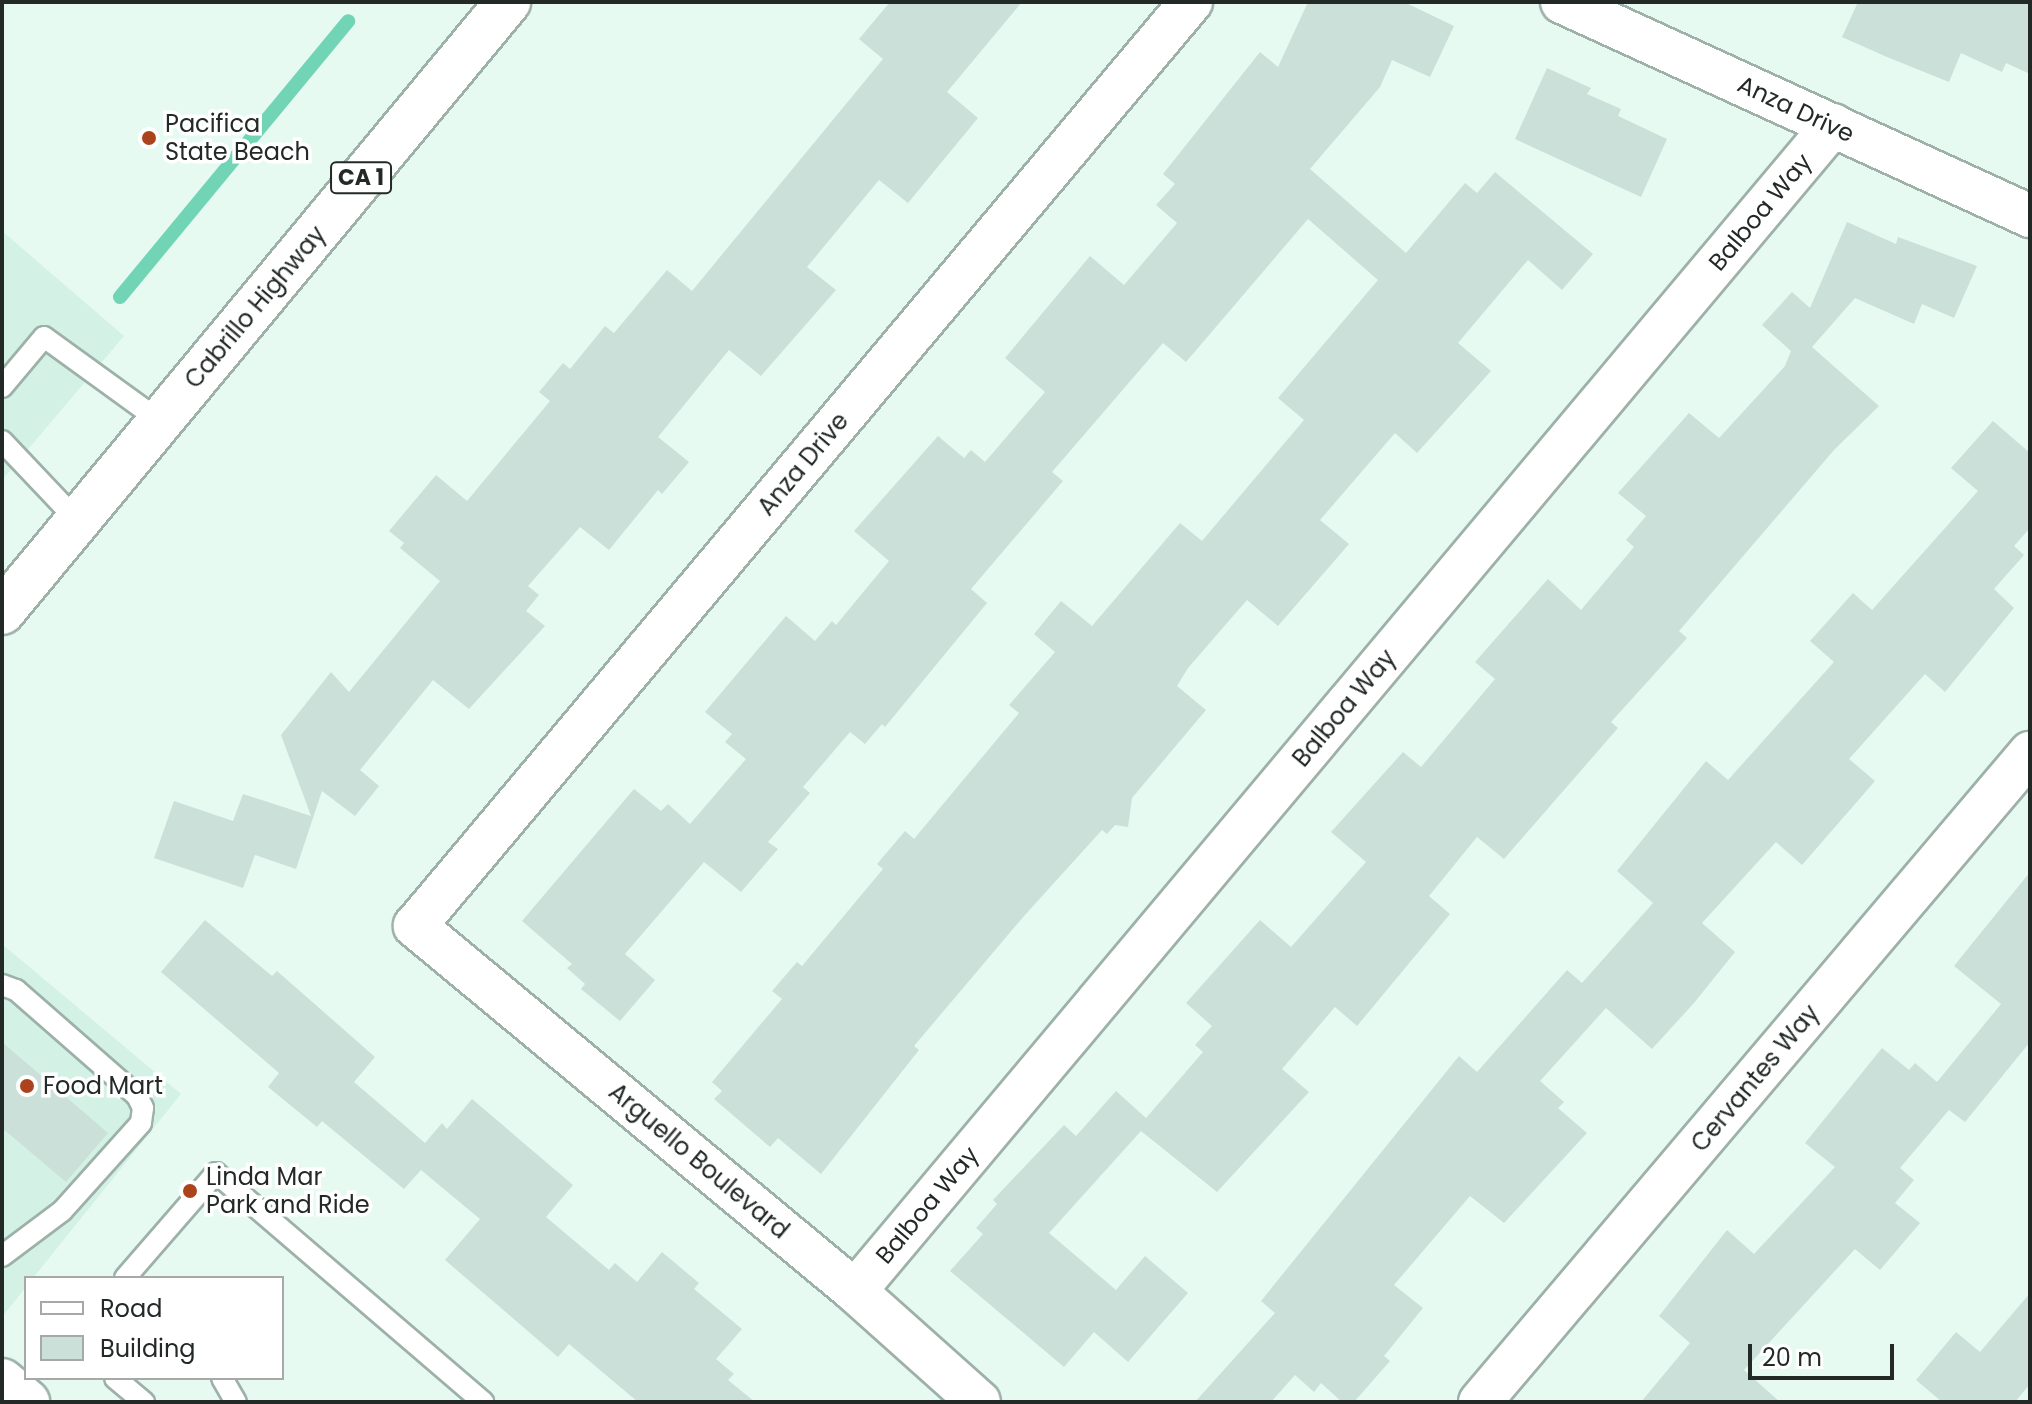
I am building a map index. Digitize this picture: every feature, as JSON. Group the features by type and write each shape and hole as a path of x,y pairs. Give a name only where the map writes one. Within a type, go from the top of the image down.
{"highway":[{"name":"Cabrillo Highway","path":"2,612 508,2"}],"street":[{"name":"Anza Drive","path":"415,926 1191,2"},
{"name":"Anza Drive","path":"1562,2 2030,216"},
{"name":"Balboa Way","path":"855,1291 1833,125"},
{"name":"Cervantes Way","path":"1480,1402 2030,753"},
{"name":"Arguello Boulevard","path":"415,926 855,1291 979,1402"}],"lane":[{"path":"2,387 44,337 160,421"},
{"path":"2,441 78,521"},
{"path":"2,985 27,1000 137,1096 143,1108 141,1123 62,1211 6,1245"},
{"path":"127,1276 216,1173 483,1402"},
{"path":"117,1380 144,1402"},
{"path":"223,1380 236,1402"}],"shaded area":[{"path":"2,231 124,336 2,480"},
{"path":"2,944 181,1094 35,1276 24,1276 24,1290 2,1317"}],"building":[{"path":"890,2 1022,2 947,92 978,118 908,203 879,180 807,267 836,290 761,376 729,350 658,437 689,462 662,494 658,490 609,550 580,527 528,586 539,595 526,611 545,626 469,709 433,680 360,770 379,786 355,816 322,791 296,869 255,855 243,888 154,858 174,801 233,821 243,794 311,816 281,735 331,672 349,692 440,581 400,548 404,543 389,531 436,475 467,501 550,401 539,392 563,363 570,369 605,326 614,333 667,270 692,291 883,59 859,39"},
{"path":"1308,2 1404,2 1454,26 1430,77 1392,60 1380,87 1310,169 1406,253 1465,183 1477,193 1495,172 1593,254 1562,290 1528,260 1458,343 1491,371 1417,453 1395,433 1320,520 1349,544 1278,626 1247,600 1188,668 1177,686 1206,710 1132,798 1128,827 1115,825 1107,834 1102,830 1024,916 914,1046 919,1050 821,1174 778,1138 770,1147 714,1099 722,1091 712,1082 782,999 772,991 797,962 802,966 883,869 877,864 905,831 914,839 1019,713 1009,705 1055,652 1034,634 1061,601 1092,626 1180,523 1202,541 1304,420 1278,398 1378,280 1308,219 1186,362 1163,343 1052,472 1063,481 971,589 987,603 885,727 882,724 865,744 850,732 803,787 810,793 768,842 778,849 741,892 704,862 625,954 655,980 620,1021 581,989 585,984 567,968 572,964 522,921 634,789 661,811 668,804 690,824 746,759 725,742 732,734 705,712 786,616 815,641 832,621 836,625 889,561 854,531 938,436 964,458 971,450 985,462 1045,392 1005,358 1090,256 1124,285 1177,223 1156,205 1175,184 1163,174 1260,52 1278,67"},
{"path":"1858,2 2030,2 2030,74 2006,63 2002,72 1961,53 1949,82 1887,57 1842,37"},
{"path":"1547,68 1591,88 1587,94 1621,109 1618,116 1667,139 1641,197 1515,139"},
{"path":"1847,222 1896,244 1898,237 1977,266 1954,318 1922,304 1914,324 1855,298 1812,347 1879,406 1834,450 1679,631 1687,638 1611,722 1618,728 1504,859 1477,837 1429,896 1450,914 1357,1026 1335,1007 1282,1069 1309,1092 1217,1192 1141,1131 1049,1233 1116,1290 1145,1256 1188,1293 1128,1362 1094,1332 1064,1367 950,1271 983,1234 976,1228 997,1204 993,1200 1064,1125 1076,1136 1116,1091 1146,1118 1203,1052 1195,1045 1212,1026 1186,1003 1260,920 1291,947 1366,862 1331,832 1403,752 1421,767 1495,679 1475,662 1548,579 1581,610 1634,547 1626,540 1646,516 1618,493 1689,413 1719,438 1785,366 1791,351 1762,325 1792,292 1810,308"},
{"path":"1993,421 2030,453 2030,528 2014,546 2024,555 1994,589 2014,608 1945,692 1925,674 1849,759 1875,781 1802,865 1776,842 1702,923 1735,952 1652,1049 1606,1008 1540,1081 1564,1102 1558,1108 1587,1133 1504,1223 1470,1196 1394,1285 1423,1308 1384,1356 1390,1361 1354,1402 1342,1402 1321,1383 1314,1392 1295,1375 1271,1402 1195,1402 1275,1313 1261,1301 1459,1056 1477,1072 1567,970 1582,983 1653,903 1617,871 1706,761 1728,780 1834,662 1810,641 1853,593 1872,610 1978,491 1951,468"},
{"path":"2030,872 2030,1042 1965,1122 1949,1110 1900,1168 1914,1180 1895,1203 1920,1223 1880,1270 1855,1249 1744,1370 1780,1402 1641,1402 1690,1343 1659,1316 1727,1230 1754,1254 1835,1167 1805,1143 1882,1048 1909,1070 1915,1063 1937,1082 2001,1004 1954,966"},
{"path":"205,920 272,976 277,971 375,1057 354,1082 425,1143 442,1123 447,1129 472,1099 573,1185 546,1217 609,1270 615,1263 637,1282 662,1252 699,1283 694,1289 742,1329 716,1359 734,1374 728,1380 755,1402 638,1402 569,1344 558,1357 445,1260 480,1219 421,1170 404,1189 322,1121 317,1127 268,1087 279,1073 161,972"},
{"name":"Food Mart","path":"2,1042 108,1133 66,1182 2,1128"},
{"path":"2030,1293 2030,1384 2015,1402 1942,1402 1916,1380 1956,1332 1980,1352"}],"waterway":[{"path":"120,297 348,21"}],"place":[{"name":"Pacifica State Beach","path":"149,138"},
{"name":"Food Mart","path":"27,1086"},
{"name":"Linda Mar Park and Ride","path":"190,1191"}]}
